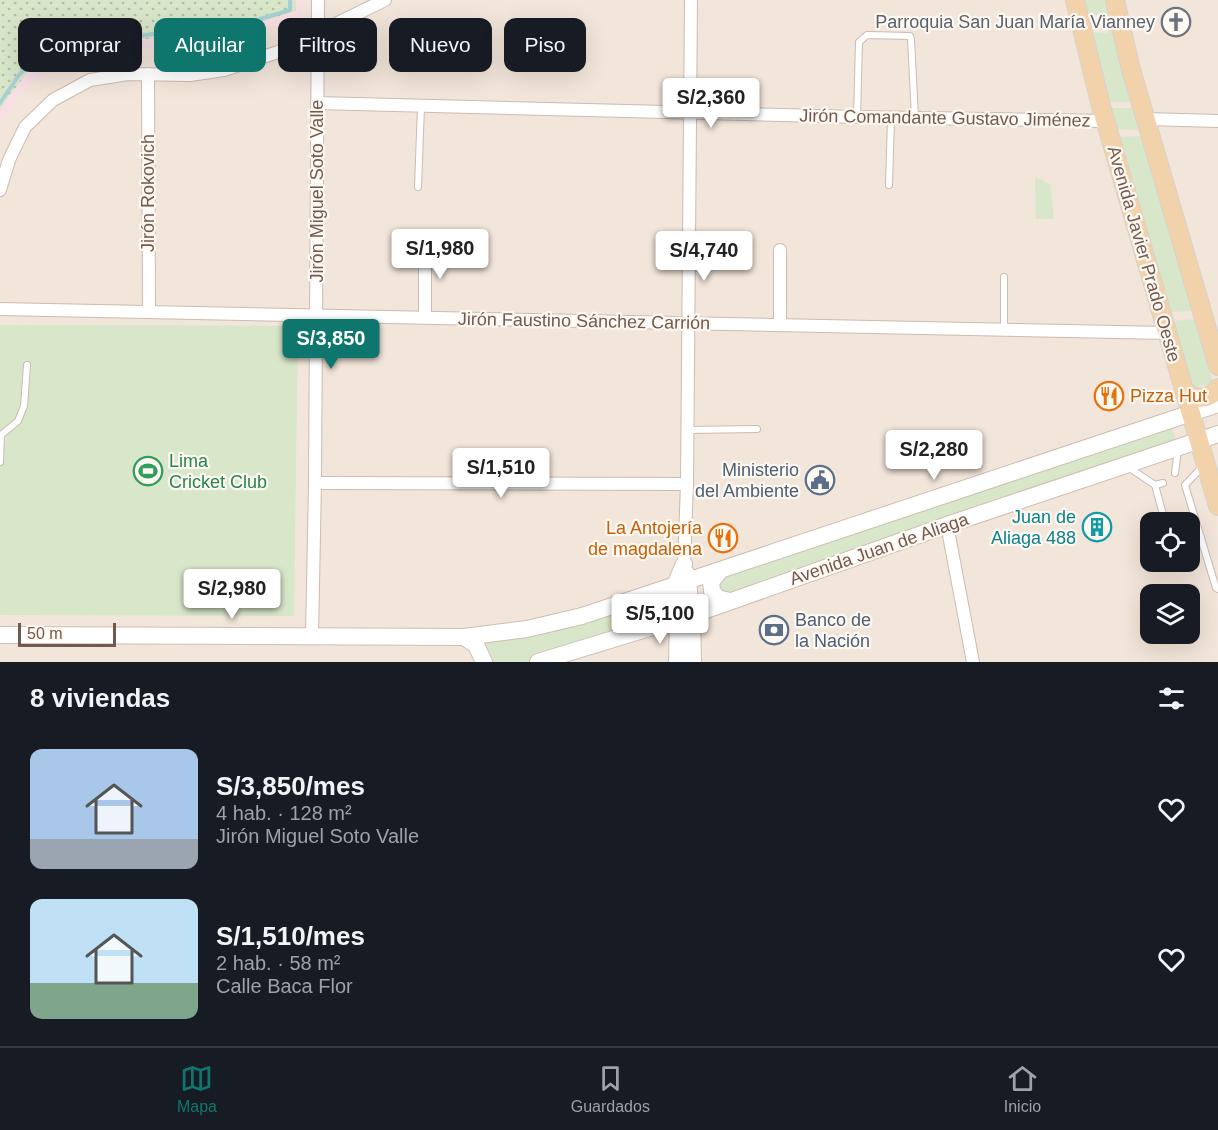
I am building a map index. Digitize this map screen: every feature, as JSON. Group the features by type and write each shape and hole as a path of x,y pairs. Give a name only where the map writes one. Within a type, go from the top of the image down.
{"main road":[{"name":"Avenida Javier Prado Oeste","path":"1075,0 1086,53 1105,121 1218,506"},
{"path":"1115,0 1130,66 1218,366"},
{"path":"1184,390 1201,398 1214,394 1218,388"},
{"name":"Avenida Juan de Aliaga","path":"0,635 464,637 498,634 582,616 1218,404"},
{"name":"Avenida Juan de Aliaga","path":"538,662 730,601 1218,434"},
{"path":"684,564 682,584 693,662"},
{"path":"719,572 711,582 712,591 721,600 730,601"},
{"path":"677,662 685,616"},
{"path":"495,662 492,653 498,634"},
{"path":"464,637 476,645 484,662"}],"street":[{"name":"Jirón Miguel Soto Valle","path":"317,18 318,0"},
{"path":"348,18 385,0"},
{"path":"684,564 689,323 691,0"},
{"path":"0,190 20,135 33,118 53,100 90,80 100,77 148,74 190,75 224,70 278,52"},
{"name":"Jirón Miguel Soto Valle","path":"312,637 317,72"},
{"name":"Jirón Rokovich","path":"148,74 149,312"},
{"name":"Jirón Comandante Gustavo Jiménez","path":"317,103 691,114 1105,121"},
{"path":"1146,119 1218,121"},
{"path":"425,243 425,318"},
{"path":"780,250 780,325"},
{"name":"Jirón Faustino Sánchez Carrión","path":"0,309 1167,333"},
{"path":"315,483 687,484"},
{"path":"947,525 973,662"}],"lane":[{"path":"857,117 859,42 867,35 910,36 915,119"},
{"path":"418,187 421,106"},
{"path":"889,184 891,118"},
{"path":"1004,277 1004,330"},
{"path":"0,462 1,435 18,421 24,406 27,365"},
{"path":"687,430 757,429"},
{"path":"1176,472 1179,447"},
{"path":"1205,463 1184,484 1218,589"},
{"path":"1125,465 1155,485 1162,512"},
{"path":"1155,485 1163,483"}],"shaded area":[{"path":"0,0 1218,0 1218,662 0,662"},
{"path":"0,0 302,0 302,15 296,18 278,18 278,27 266,31 266,18 154,18 154,48 142,48 142,18 18,18 18,72 52,72 22,92 0,126"}],"green space":[{"path":"0,0 296,0 296,11 266,20 266,18 154,18 154,39 142,39 142,18 18,18 18,72 27,72 0,109"},
{"path":"1084,0 1109,0 1110,14 1087,16"},
{"path":"1111,25 1130,102 1109,102 1090,32 1107,33"},
{"path":"1111,108 1132,108 1138,130 1117,129"},
{"path":"1140,136 1192,311 1170,312 1119,137"},
{"path":"1035,177 1050,184 1054,219 1036,219"},
{"path":"1194,319 1213,382 1192,387 1173,321"},
{"name":"Lima Cricket Club","path":"0,325 298,326 294,616 0,615"},
{"path":"1171,426 1176,440 711,604 704,578"},
{"path":"662,590 666,622 538,662 484,662 476,645"}],"waterway":[{"path":"0,103 19,75 29,65 69,51 125,38 153,34 214,33 290,10 290,0"}],"place":[{"name":"Parroquia San Juan María Vianney","path":"1176,22"},
{"name":"Pizza Hut","path":"1109,396"},
{"name":"Lima Cricket Club","path":"148,471"},
{"name":"Ministerio del Ambiente","path":"820,480"},
{"name":"Juan de Aliaga 488","path":"1097,527"},
{"name":"La Antojería de magdalena","path":"723,538"},
{"name":"Banco de la Nación","path":"774,630"}]}
